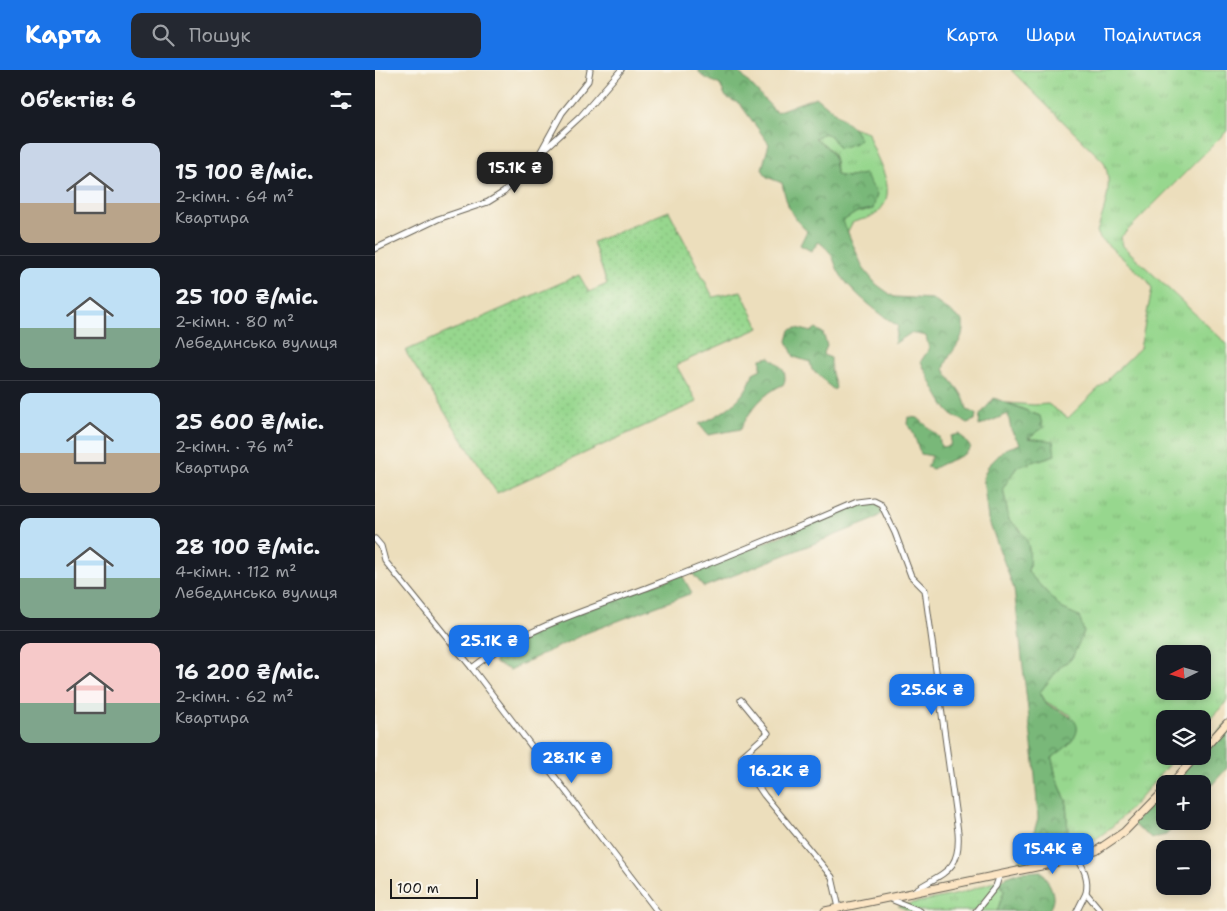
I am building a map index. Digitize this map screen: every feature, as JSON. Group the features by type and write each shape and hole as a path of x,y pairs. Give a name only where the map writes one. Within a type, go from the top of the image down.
{"street":[{"path":"539,153 562,113 588,81 590,70"},
{"path":"375,250 438,219 488,202 504,192 539,153 581,116 621,70"},
{"path":"472,668 485,657 576,613 691,571 857,502 873,500 881,504 895,533 911,576 925,590 959,832 960,848 957,861 939,876 913,892"},
{"path":"375,539 381,546 385,561 472,668 657,911"},
{"path":"741,700 767,733 742,756 741,762 765,795 832,877 839,908"},
{"path":"1211,741 1227,723"},
{"path":"1179,775 1188,765"},
{"path":"825,911 1077,857 1095,851 1118,836 1156,799"},
{"path":"1077,857 1086,875 1088,884 1086,893 1077,911"},
{"path":"976,911 996,886 1000,874"},
{"path":"1086,893 1101,911"},
{"path":"887,897 920,911"}],"green space":[{"path":"698,70 737,70 776,112 816,97 852,127 860,139 856,143 839,148 831,136 824,133 815,138 826,146 834,157 836,175 850,177 865,174 877,194 873,209 857,212 843,221 863,268 876,284 894,297 932,299 963,321 962,336 944,369 961,392 967,410 976,414 975,420 967,423 952,414 947,410 939,397 921,361 929,349 926,336 911,333 894,344 898,326 868,304 853,290 842,277 832,255 825,247 819,242 811,251 800,245 807,231 790,210 782,183 767,177 762,169 769,144 740,104 726,97 720,85 702,76"},
{"path":"1011,70 1227,70 1227,131 1121,237 1123,246 1227,344 1227,701 1211,718 1211,710 1156,710 1156,765 1168,765 1160,775 1156,775 1156,779 1127,812 1098,838 1083,845 1069,848 1066,800 1056,777 1052,758 1070,742 1071,715 1046,702 1040,692 1061,666 1072,658 1079,617 1061,608 1028,572 1029,565 1021,530 1009,520 1003,488 1017,467 1055,455 1028,438 1040,416 1008,403 1048,404 1068,418 1140,348 1152,289 1148,281 1100,238 1097,232 1107,197 1107,171 1104,162"},
{"path":"852,127 868,132 884,173 887,194 884,204 877,213 872,217 852,223 847,233 842,221 857,212 873,209 865,174 850,177 836,176 834,157 830,149 815,138 824,133 831,136 859,139"},
{"path":"669,211 713,297 741,291 759,328 676,365 697,402 497,493 405,351 579,275 589,292 607,284 593,242"},
{"path":"797,328 811,332 816,328 823,333 827,346 823,355 831,358 831,369 836,388 834,390 812,370 810,362 794,357 787,341 790,330"},
{"path":"770,357 784,371 784,384 758,402 741,429 708,435 699,424 716,416 739,398 750,382 753,373 761,369 761,359"},
{"path":"994,398 1040,416 1043,428 1028,438 1053,441 1055,455 1017,467 1003,488 1009,520 1021,531 1029,549 1028,572 1061,608 1079,616 1084,632 1072,658 1061,666 1040,692 1046,703 1071,717 1077,727 1076,734 1071,742 1052,758 1056,777 1066,800 1069,848 1052,859 1032,863 1018,862 1031,842 1038,818 1034,762 1014,589 988,519 983,478 988,466 1005,449 1020,444 1011,430 1008,414 979,426 980,415"},
{"path":"908,417 918,418 939,437 941,447 950,446 951,436 960,434 971,448 963,455 933,469 927,467 932,456 921,454 914,434 907,424"},
{"path":"857,504 877,504 883,513 871,521 704,587 692,573"},
{"path":"682,575 692,593 586,633 510,670 495,663 497,652 542,629 611,600"},
{"path":"1227,723 1227,768 1211,786 1211,775 1179,775 1188,765 1211,765 1211,741"},
{"path":"1156,799 1156,830 1171,830 1166,835 1152,838 1132,824"},
{"path":"1041,871 1050,886 1053,896 1053,901 1048,911 997,911 1004,891 999,880 1020,872"},
{"path":"999,880 1004,891 997,911 909,911 898,906 959,894"}]}
